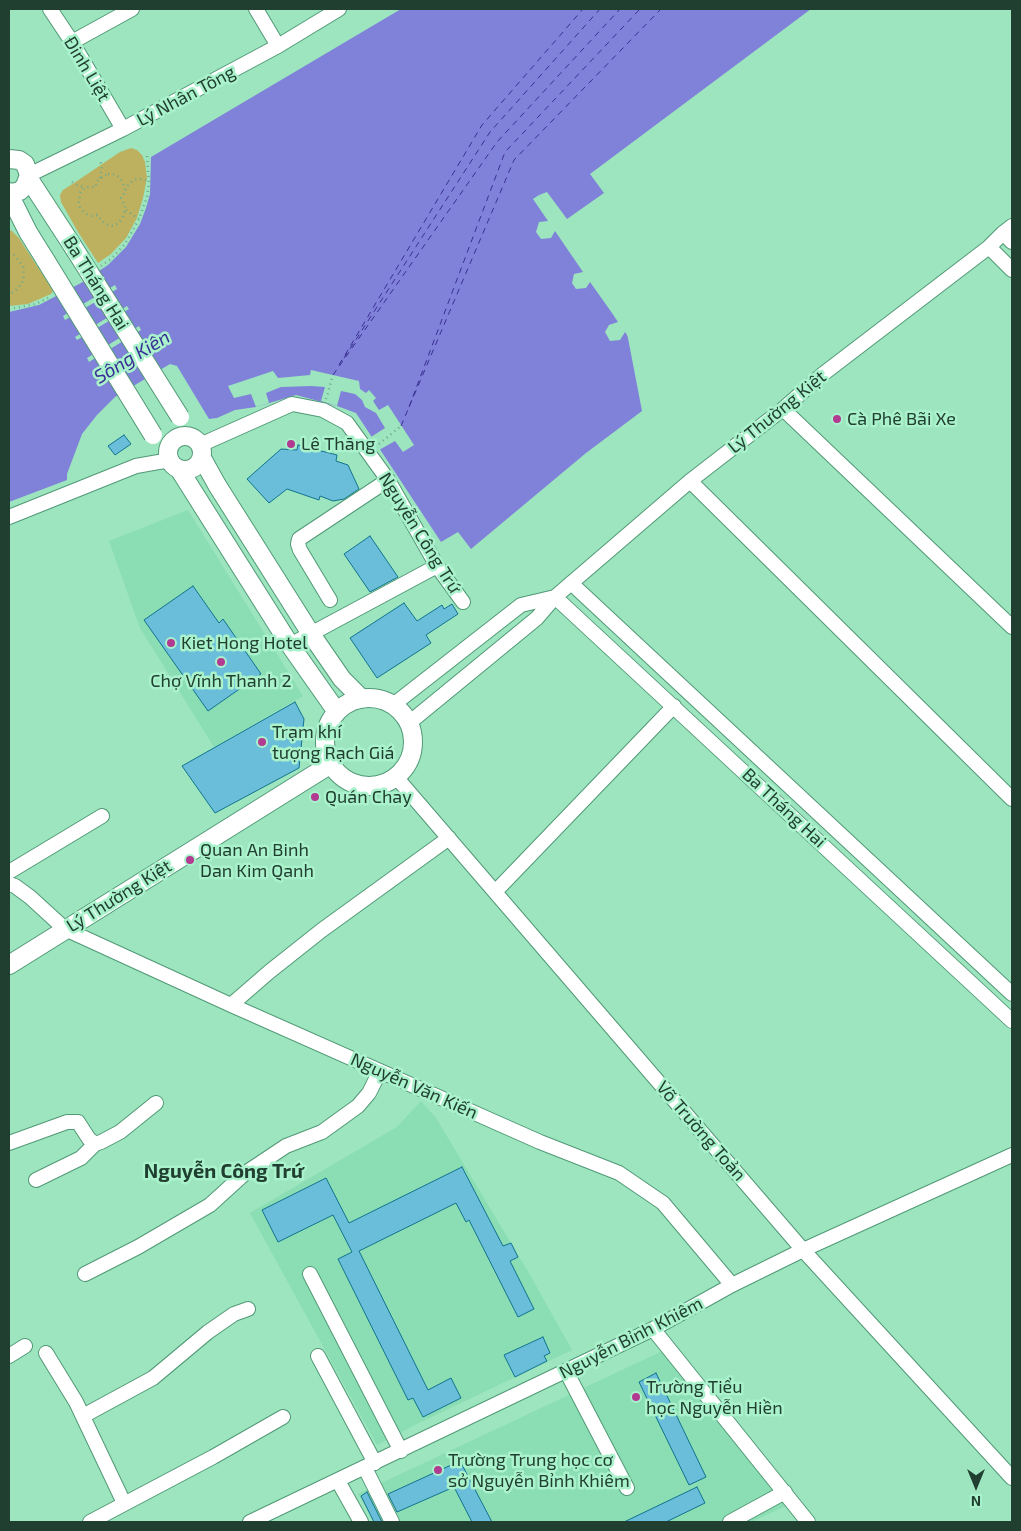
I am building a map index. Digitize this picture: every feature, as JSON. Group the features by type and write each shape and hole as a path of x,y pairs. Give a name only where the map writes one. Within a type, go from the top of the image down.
{"main road":[{"name":"Ba Tháng Hai","path":"10,157 25,164 29,177 199,447 222,494 311,634 342,679 362,699"},
{"path":"9,193 20,191 25,186 29,177"},
{"name":"Ba Tháng Hai","path":"9,193 28,232 153,435 172,461 290,645 337,712"},
{"path":"185,436 199,447 194,467 189,469 172,461 171,443 175,439 185,436"},
{"path":"372,698 393,705 409,723 413,737 412,752 406,766 396,777 383,784 368,786 354,784 341,776 331,764 326,751 325,737 329,724 337,712 348,704 362,699 372,698"},
{"name":"Lý Thường Kiệt","path":"9,965 331,764"}],"street":[{"name":"Đinh Liệt","path":"50,9 72,42 123,130"},
{"path":"72,42 132,9"},
{"path":"256,9 278,46"},
{"name":"Lý Nhân Tông","path":"29,177 123,130 278,46 339,9"},
{"name":"Lý Thường Kiệt","path":"555,596 690,481 784,409 823,374 989,247 1009,234"},
{"path":"989,247 1012,270"},
{"name":"Nguyễn Công Trứ","path":"199,447 292,404 323,410 347,424 388,480 437,566 463,602"},
{"path":"784,409 1012,627"},
{"path":"9,517 136,466 172,461"},
{"path":"330,600 300,550 299,539 388,480"},
{"path":"690,481 1012,799"},
{"path":"290,645 437,566"},
{"name":"Ba Tháng Hai","path":"571,583 1012,994"},
{"path":"393,705 521,605 555,596"},
{"path":"409,723 537,618 555,596"},
{"name":"Ba Tháng Hai","path":"555,596 1012,1021"},
{"path":"495,892 674,706"},
{"name":"Võ Trường Toản","path":"396,777 803,1250 1012,1478"},
{"path":"9,872 102,816"},
{"path":"825,846 838,833"},
{"path":"231,1005 322,930 449,838"},
{"name":"Nguyễn Văn Kiến","path":"9,884 30,897 64,929 540,1142 619,1173 663,1203 732,1285"},
{"path":"85,1274 138,1247 210,1205 244,1174 286,1146 322,1132 358,1106 369,1093 380,1071"},
{"path":"36,1180 81,1158 95,1144 120,1132 156,1103"},
{"path":"9,1143 66,1122 78,1122 89,1140 95,1144"},
{"name":"Nguyễn Bỉnh Khiêm","path":"250,1522 653,1329 732,1285 803,1250 1012,1155"},
{"path":"310,1274 401,1451"},
{"path":"83,1416 153,1378 208,1332 234,1314 248,1309"},
{"path":"653,1329 808,1522"},
{"path":"9,1356 25,1346"},
{"path":"46,1354 68,1387 124,1503"},
{"path":"318,1356 370,1466 392,1522"},
{"path":"566,1371 627,1488"},
{"path":"90,1522 213,1457 283,1417"},
{"path":"338,1481 361,1522"},
{"path":"730,1522 785,1492"}],"path":[{"path":"100,267 112,258 125,244 139,219 147,197 149,181 147,155"},
{"path":"72,182 85,187 96,186 102,167 100,160"},
{"path":"100,178 108,174 115,175 122,182 125,190"},
{"path":"85,187 80,193 80,207 86,214 97,215 105,224 113,226 122,220 125,206 121,198 129,184 134,180 140,179 149,181"},
{"path":"125,210 139,219"},
{"path":"9,253 20,262 24,275 18,289 9,295"},
{"path":"9,309 36,304 56,294"},
{"path":"325,402 333,375"},
{"path":"368,452 401,426"}],"shaded area":[{"path":"131,148 137,150 142,155 145,162 147,178 143,198 137,218 126,238 111,254 98,263 61,202 60,195 63,190 120,152"},
{"path":"9,230 19,238 52,289 51,294 28,304 9,306"},
{"name":"Chợ Vĩnh Thanh 2","path":"188,510 303,696 214,747 140,628 109,541"},
{"path":"421,1101 436,1118 530,1275 572,1350 377,1445 250,1213 397,1127"},
{"name":"Trường Tiểu học Nguyễn Hiền","path":"671,1347 788,1505 751,1522 374,1522 358,1494"}],"water":[{"name":"Sông Kiên","path":"401,9 811,9 590,174 604,193 567,219 547,192 539,195 627,333 642,411 586,453 471,549 458,532 441,542 356,413 296,395 256,407 235,410 217,418 209,419 177,366 170,364 115,397 97,415 82,434 67,474 67,480 9,502 9,312 39,305 81,283 108,265 126,247 140,224 150,194 151,157","holes":["115,285 117,289 65,320 63,316","127,306 129,309 77,340 75,337","139,326 141,330 89,362 87,358","153,348 155,352 102,383 100,379"]}],"pier":[{"path":"539,195 630,331 631,341 625,332 620,340 610,341 605,332 609,325 618,322 612,313 590,282 586,288 576,289 572,283 574,274 583,272 555,231 551,238 541,239 536,232 539,222 548,221 533,199"},
{"path":"311,370 359,381 360,389 366,393 369,390 376,398 373,401 379,410 388,405 414,445 403,452 395,441 379,450 371,437 385,428 376,413 365,407 362,400 355,394 341,391 337,406 321,401 325,387 281,387 266,393 269,403 256,407 251,394 234,398 228,386 273,371 278,378 310,375"}],"building":[{"path":"124,435 131,444 115,455 108,446"},
{"path":"298,445 337,455 336,461 348,465 359,489 344,499 333,501 320,496 319,500 287,489 269,503 247,479 281,449 297,450"},
{"path":"370,536 398,577 370,592 344,554"},
{"path":"193,586 219,623 223,619 261,674 208,711 144,620"},
{"path":"404,603 417,621 442,605 444,609 452,604 458,614 426,635 431,643 377,678 350,638"},
{"name":"Trạm khí tượng Rạch Giá","path":"295,702 304,719 299,768 215,813 182,766"},
{"path":"462,1167 503,1246 511,1243 518,1257 510,1261 534,1309 518,1317 469,1220 466,1222 456,1203 359,1251 428,1390 451,1378 461,1398 423,1417 413,1398 408,1400 338,1259 352,1252 333,1215 278,1242 262,1210 326,1178 349,1223"},
{"path":"543,1337 550,1353 544,1356 547,1361 515,1377 504,1355"},
{"path":"656,1373 706,1477 689,1485 639,1382"},
{"path":"460,1461 492,1522 472,1522 454,1487 397,1512 388,1494"},
{"path":"697,1487 705,1503 666,1522 624,1522"},
{"path":"367,1492 382,1522 374,1522 361,1496"}],"ferry route":[{"path":"345,355 482,125 583,9"},
{"path":"344,358 490,132 600,9"},
{"path":"333,375 497,142 620,9"},
{"path":"409,407 505,152 640,9"},
{"path":"401,426 514,160 661,9"},
{"path":"339,365 343,358"}],"place":[{"name":"Cà Phê Bãi Xe","path":"837,419"},
{"name":"Lê Thāng","path":"291,444"},
{"name":"Kiet Hong Hotel","path":"171,643"},
{"name":"Chợ Vĩnh Thanh 2","path":"221,662"},
{"name":"Trạm khí tượng Rạch Giá","path":"262,742"},
{"name":"Quán Chay","path":"315,797"},
{"name":"Quan An Binh Dan Kim Qanh","path":"190,860"},
{"name":"Trường Tiểu học Nguyễn Hiền","path":"636,1397"},
{"name":"Trường Trung học cơ sở Nguyễn Bỉnh Khiêm","path":"438,1470"}],"district":[{"name":"Nguyễn Công Trứ","path":"224,1171"}]}
